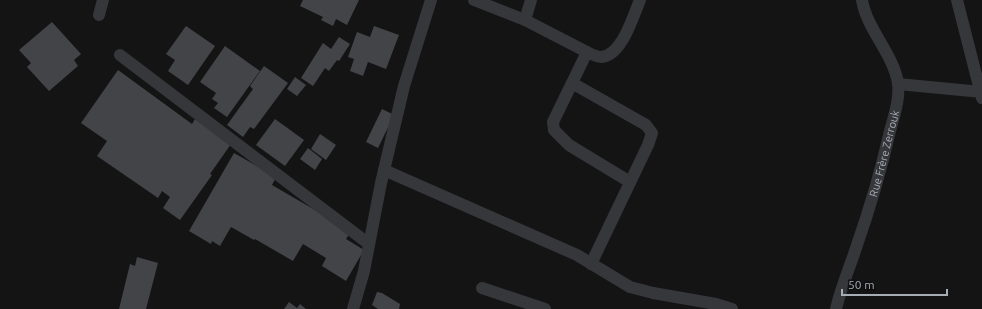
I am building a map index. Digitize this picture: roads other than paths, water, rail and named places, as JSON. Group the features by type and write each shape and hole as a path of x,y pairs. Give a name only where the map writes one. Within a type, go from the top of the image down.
{"street":[{"path":"99,15 103,0"},
{"path":"353,309 364,271 384,170 404,86 431,0"},
{"path":"474,0 526,20 587,52 601,57 611,54 620,45 640,0"},
{"path":"526,20 531,0"},
{"name":"Rue Frère Zerrouk","path":"836,309 885,154 897,101 898,84 893,66 864,10 862,0"},
{"path":"898,84 982,94 957,0"},
{"path":"587,52 553,122 554,130 569,145 630,182"},
{"path":"120,55 369,244"},
{"path":"572,83 646,125 652,133 648,145 591,264"},
{"path":"384,170 577,255 630,287 653,294 716,304 732,309"},
{"path":"482,288 545,309"}]}
